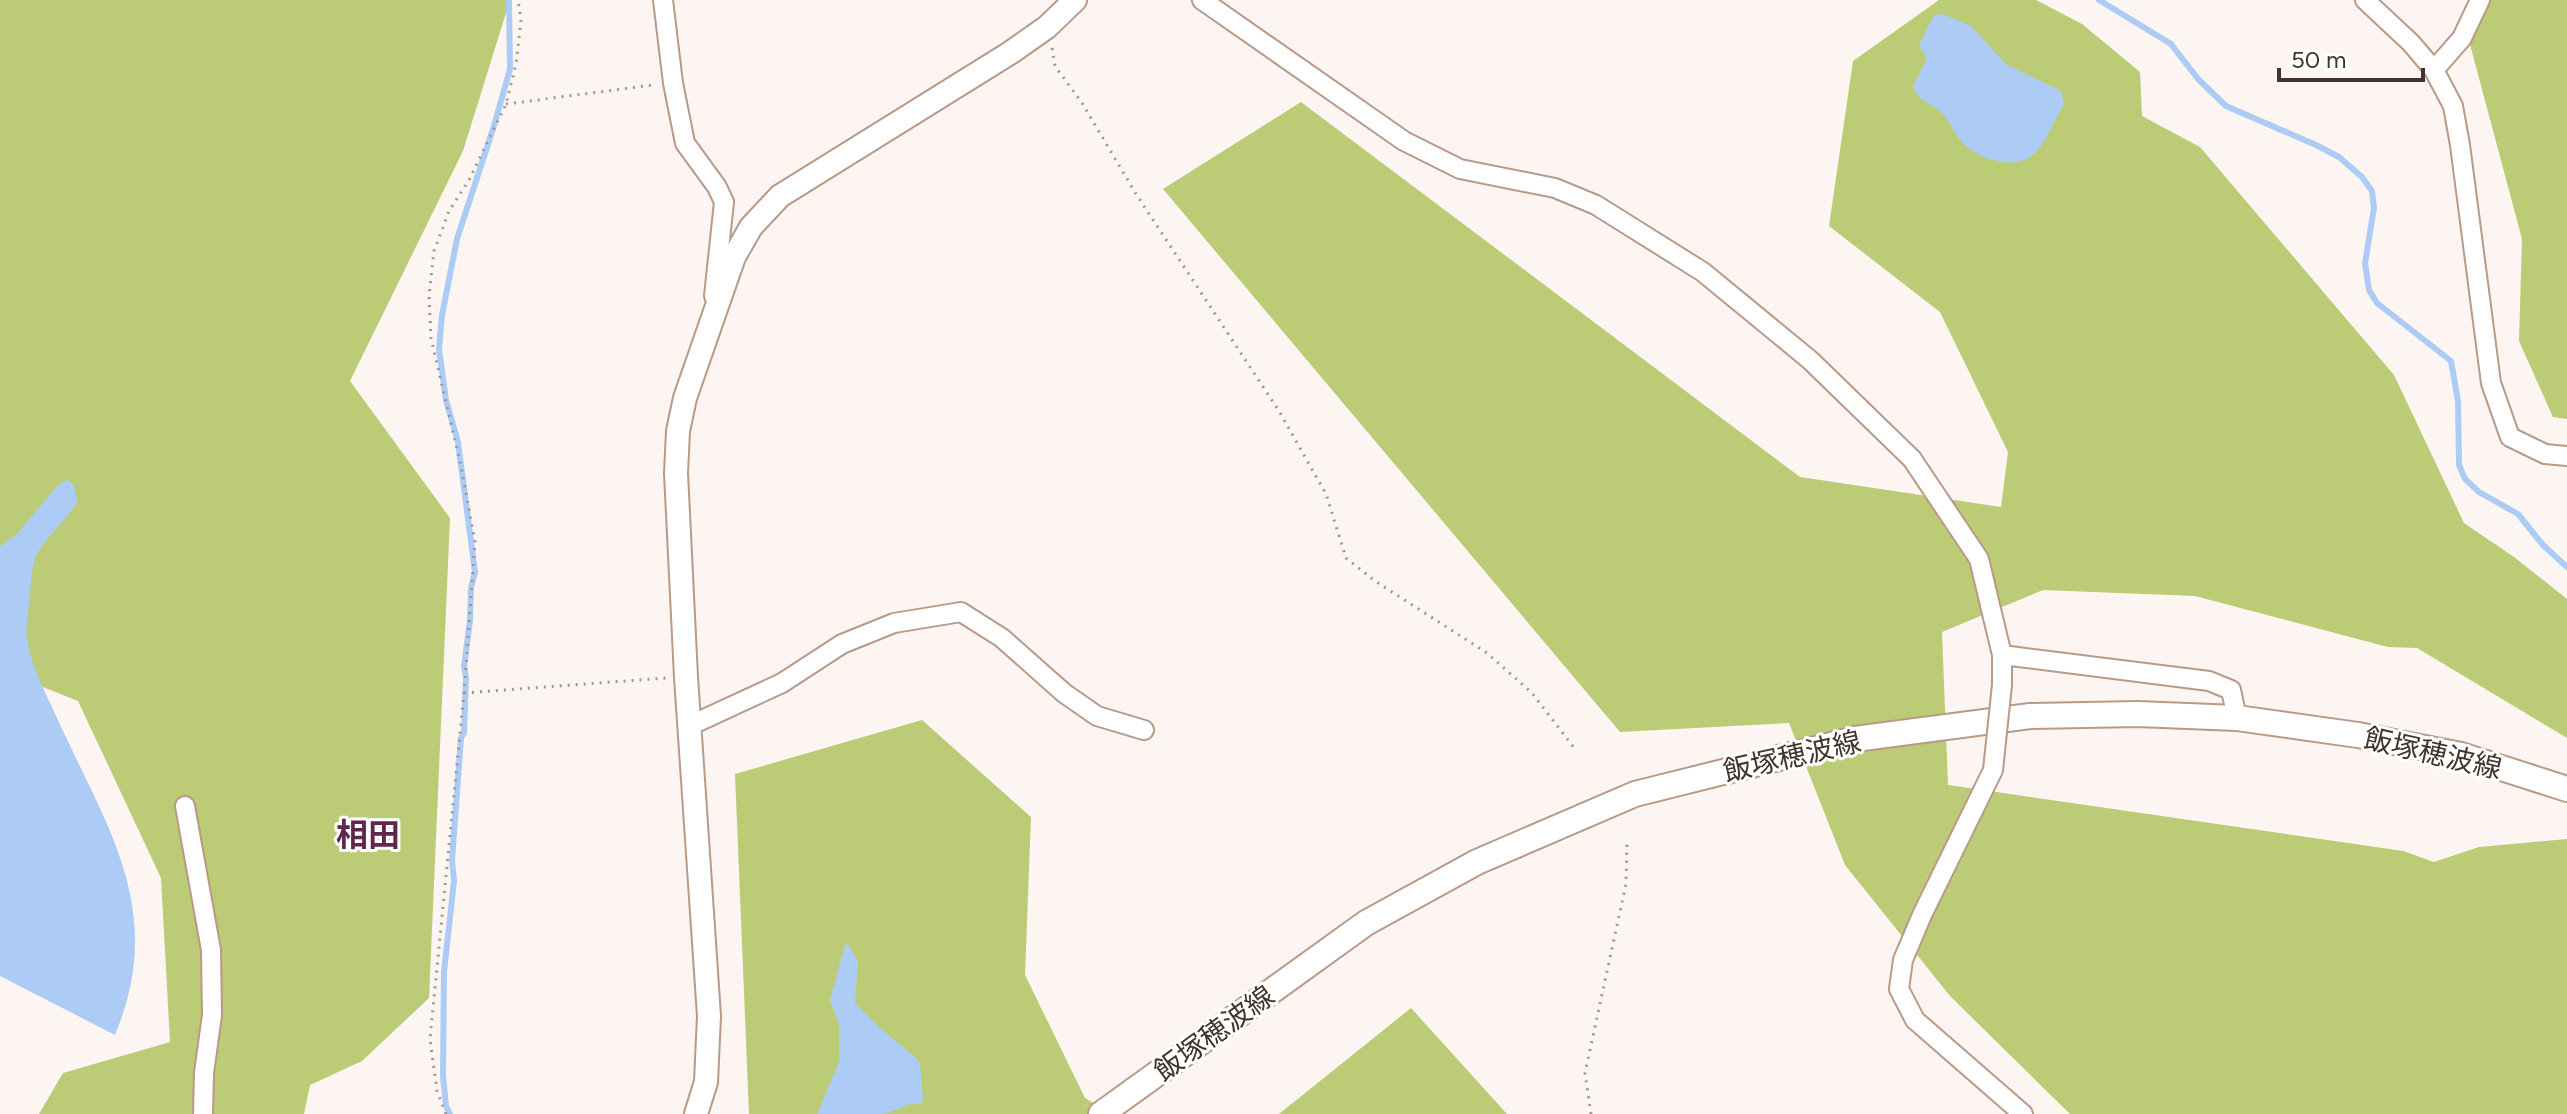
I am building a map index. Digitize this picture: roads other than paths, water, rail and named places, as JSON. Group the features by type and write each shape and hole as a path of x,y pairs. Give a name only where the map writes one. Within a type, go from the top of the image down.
{"main road":[{"name":"飯塚穂波線","path":"1101,1114 1366,923 1477,862 1635,794 1855,739 2030,716 2138,714 2237,718 2358,735 2461,755 2567,789"}],"street":[{"path":"663,0 673,83 685,143 717,187 724,202 712,319"},
{"path":"696,1114 706,1082 709,1016 676,473 678,431 685,398 734,257 751,227 780,196 1010,53 1047,27 1075,0"},
{"path":"1202,0 1404,141 1460,169 1555,188 1596,205 1715,282 1810,360 1912,459 1979,559 2002,655 2002,685 1993,770 1922,915 1903,960 1899,989 1915,1020 2023,1114"},
{"path":"2365,0 2411,43 2434,70 2453,106 2491,383 2510,437 2545,454 2567,456"},
{"path":"2434,70 2462,38 2480,0"},
{"path":"689,726 782,683 842,644 894,623 961,612 1002,638 1064,693 1097,716 1144,730"},
{"path":"2002,655 2209,681 2231,690 2237,718"},
{"path":"185,806 211,950 212,1015 204,1073 203,1114"}],"water":[{"path":"1943,14 1971,26 2006,64 2061,91 2064,104 2043,143 2028,158 2000,162 1981,156 1959,139 1944,115 1915,92 1913,86 1927,59 1919,45 1934,15"},
{"path":"67,480 73,484 78,501 46,540 35,559 27,634 39,680 111,834 133,909 135,948 129,990 115,1035 0,976 0,546 16,535 59,484"},
{"path":"848,944 858,962 855,1003 920,1064 921,1104 910,1104 885,1114 817,1114 839,1062 839,1025 830,1000 845,945"}],"waterway":[{"path":"450,1114 446,1106 443,1076 444,972 454,881 452,860 461,738 464,733 464,667 475,572 458,442 446,400 439,349 442,315 457,239 510,69 509,0"},
{"path":"2099,0 2171,44 2198,79 2226,106 2339,157 2362,177 2372,191 2374,208 2365,263 2369,290 2377,303 2451,361 2458,401 2459,465 2465,479 2479,492 2518,514 2543,545 2567,567"}],"district":[{"name":"相田","path":"368,835"}]}
